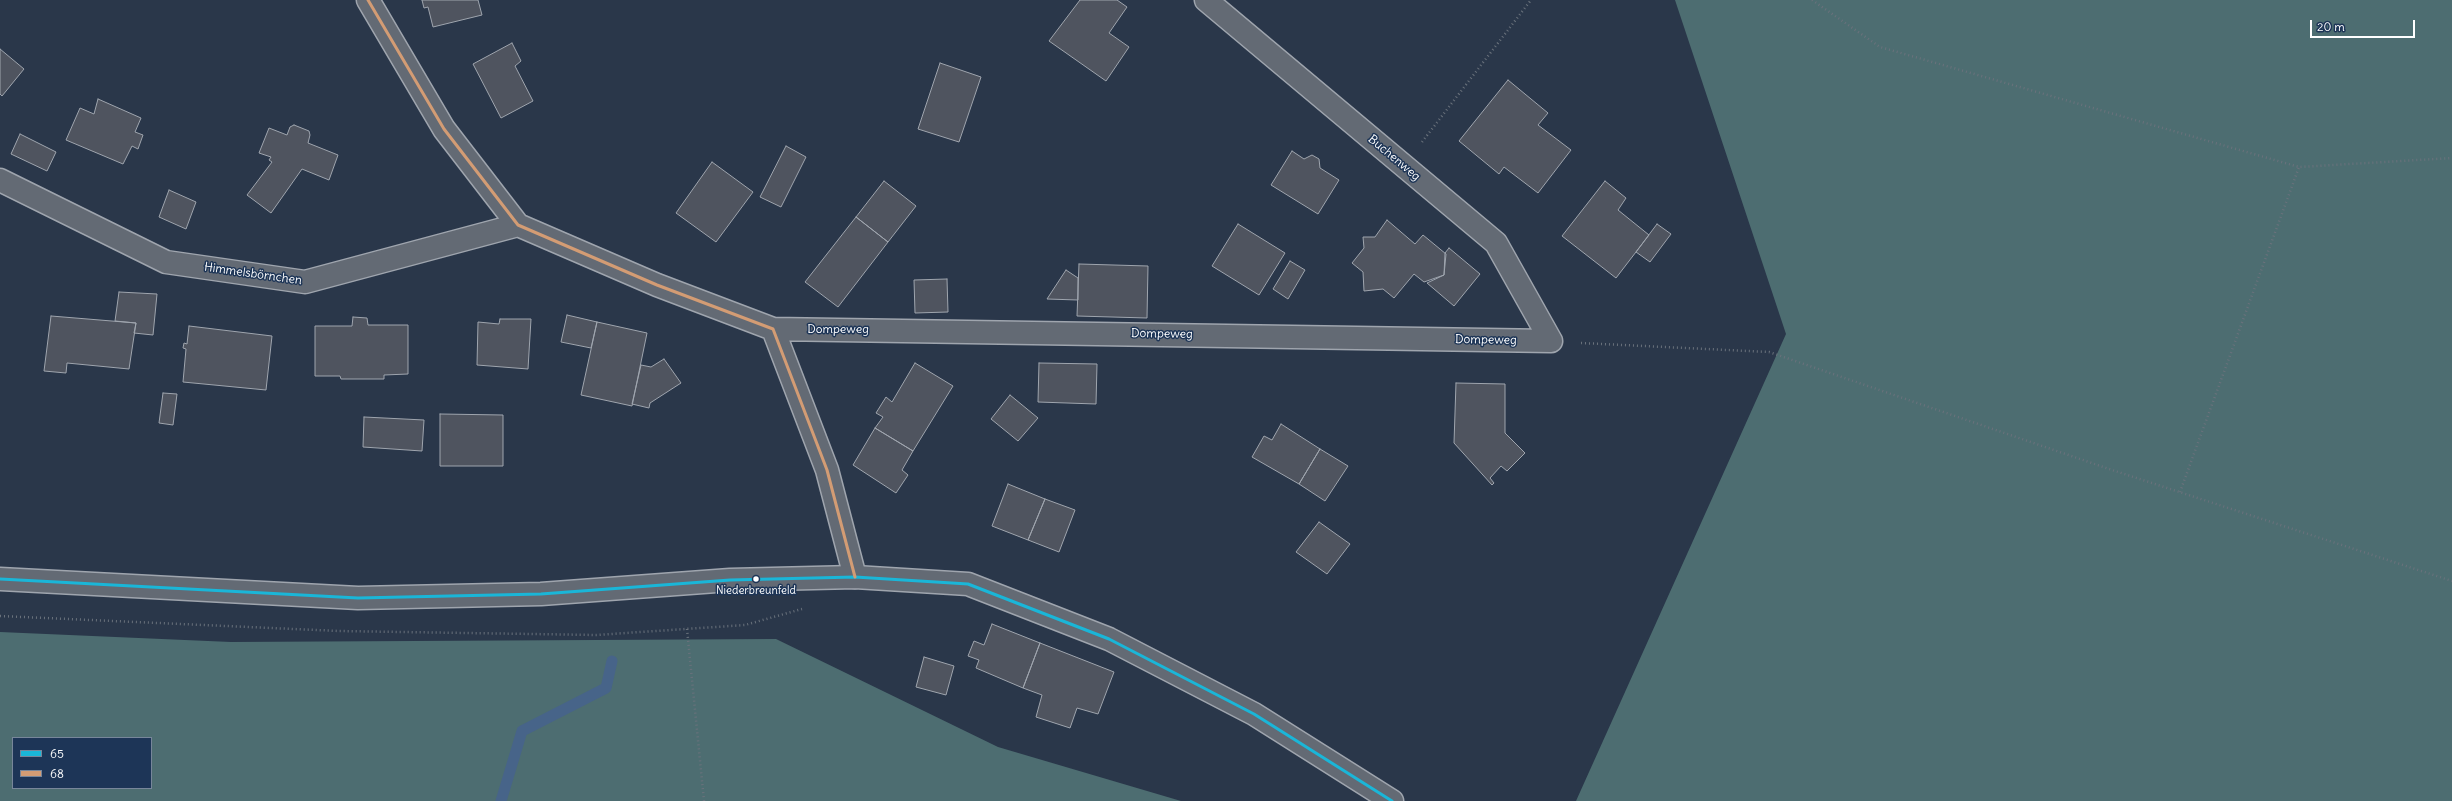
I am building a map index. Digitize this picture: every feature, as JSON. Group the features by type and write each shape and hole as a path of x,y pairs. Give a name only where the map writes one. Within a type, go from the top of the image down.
{"street":[{"path":"368,0 444,129 518,225"},
{"name":"Buchenweg","path":"1206,0 1496,243 1551,341"},
{"name":"Himmelsbörnchen","path":"0,180 166,262 306,282 518,225"},
{"name":"Dompeweg","path":"518,225 657,286 773,330 1551,341"},
{"path":"773,330 827,470 855,577"},
{"path":"0,579 358,598 541,594 730,580 855,577 968,584 1109,639 1254,714 1392,801"}],"path":[{"path":"1403,166 1531,0"},
{"path":"1812,0 1880,47 2299,168 2452,158"},
{"path":"2180,492 2299,168"},
{"path":"1551,341 1769,352 2180,492 2452,581"},
{"path":"687,629 704,801"}],"green space":[{"path":"1675,0 2452,0 2452,801 1576,801 1786,334"},
{"path":"0,632 231,642 776,639 998,747 1181,801 0,801"}],"building":[{"path":"422,0 478,0 482,15 433,27 428,7 424,8"},
{"path":"1080,0 1117,0 1127,7 1109,33 1129,47 1106,81 1049,41"},
{"path":"512,43 521,61 515,66 533,101 501,118 473,64"},
{"path":"0,49 24,69 2,96 0,94"},
{"path":"940,63 981,77 959,142 918,129"},
{"path":"1508,80 1548,113 1538,125 1571,150 1538,193 1504,167 1499,174 1459,141"},
{"path":"98,99 141,118 135,132 143,135 138,149 132,146 123,164 66,140 80,108 94,114"},
{"path":"294,125 309,131 310,135 308,143 338,155 329,180 302,169 271,213 247,195 272,162 269,160 271,157 259,153 269,128 287,135 290,127"},
{"path":"20,134 56,152 47,171 11,154"},
{"path":"786,146 806,157 781,207 760,197"},
{"path":"1292,151 1304,159 1312,155 1319,159 1320,168 1339,180 1318,214 1271,185"},
{"path":"712,162 753,192 716,242 676,213"},
{"path":"884,181 916,206 888,242 856,217"},
{"path":"1605,181 1626,198 1618,210 1649,235 1616,278 1562,236"},
{"path":"169,190 196,202 186,229 159,217"},
{"path":"856,217 888,242 838,307 805,282"},
{"path":"1387,220 1415,244 1423,235 1446,254 1444,275 1424,282 1414,274 1394,298 1383,289 1364,291 1363,272 1352,263 1364,248 1363,237 1375,237"},
{"path":"1238,224 1285,253 1259,295 1212,266"},
{"path":"1657,224 1671,234 1650,262 1636,252"},
{"path":"1449,248 1480,274 1454,306 1427,283 1444,275 1445,253"},
{"path":"1290,261 1305,270 1288,299 1273,289"},
{"path":"1079,264 1148,266 1147,318 1077,316"},
{"path":"1066,270 1078,278 1078,300 1047,299"},
{"path":"947,279 948,312 915,313 914,280"},
{"path":"119,292 157,294 153,335 134,333 136,323 115,321"},
{"path":"567,315 597,322 591,348 561,342"},
{"path":"51,316 136,323 129,369 67,363 66,373 44,371"},
{"path":"353,317 367,318 368,325 408,325 408,374 384,375 384,379 341,379 340,376 315,376 315,326 352,326"},
{"path":"500,319 531,319 528,369 477,365 478,322 499,324"},
{"path":"597,322 647,333 632,406 581,395"},
{"path":"189,326 272,336 266,390 183,382 186,349 183,348 184,343 187,344"},
{"path":"664,359 681,383 650,403 649,408 632,404 641,365 651,367"},
{"path":"915,363 953,386 913,451 875,428 883,417 876,413 886,397 892,402"},
{"path":"1039,363 1097,364 1096,404 1038,402"},
{"path":"1456,383 1505,384 1505,433 1525,453 1507,471 1501,466 1490,478 1494,483 1492,485 1454,443"},
{"path":"163,393 177,394 173,425 159,423"},
{"path":"1010,395 1038,418 1018,441 991,419"},
{"path":"440,414 503,415 503,466 440,466"},
{"path":"364,417 424,420 422,451 363,447"},
{"path":"1281,424 1320,449 1299,484 1252,457 1264,436 1272,440"},
{"path":"875,428 913,451 902,470 908,475 896,493 853,465"},
{"path":"1320,449 1348,466 1325,501 1299,484"},
{"path":"1008,484 1045,499 1028,540 992,526"},
{"path":"1045,499 1075,510 1059,552 1028,540"},
{"path":"1319,522 1350,544 1327,574 1296,552"},
{"path":"992,624 1040,643 1023,688 976,668 979,660 968,656 974,641 984,645"},
{"path":"1040,643 1114,672 1098,714 1077,708 1070,728 1036,717 1042,695 1023,688"},
{"path":"924,657 954,666 946,695 916,687"}],"waterway":[{"path":"501,801 522,731 606,688 612,661"}],"transit line":[{"name":"68","path":"368,0 444,129 518,225 657,285 773,329 827,470 855,577"},
{"name":"65","path":"0,579 358,598 541,594 730,580 855,577 968,584 1109,639 1254,714 1392,801"}],"place":[{"name":"Niederbreunfeld","path":"756,579"}]}
